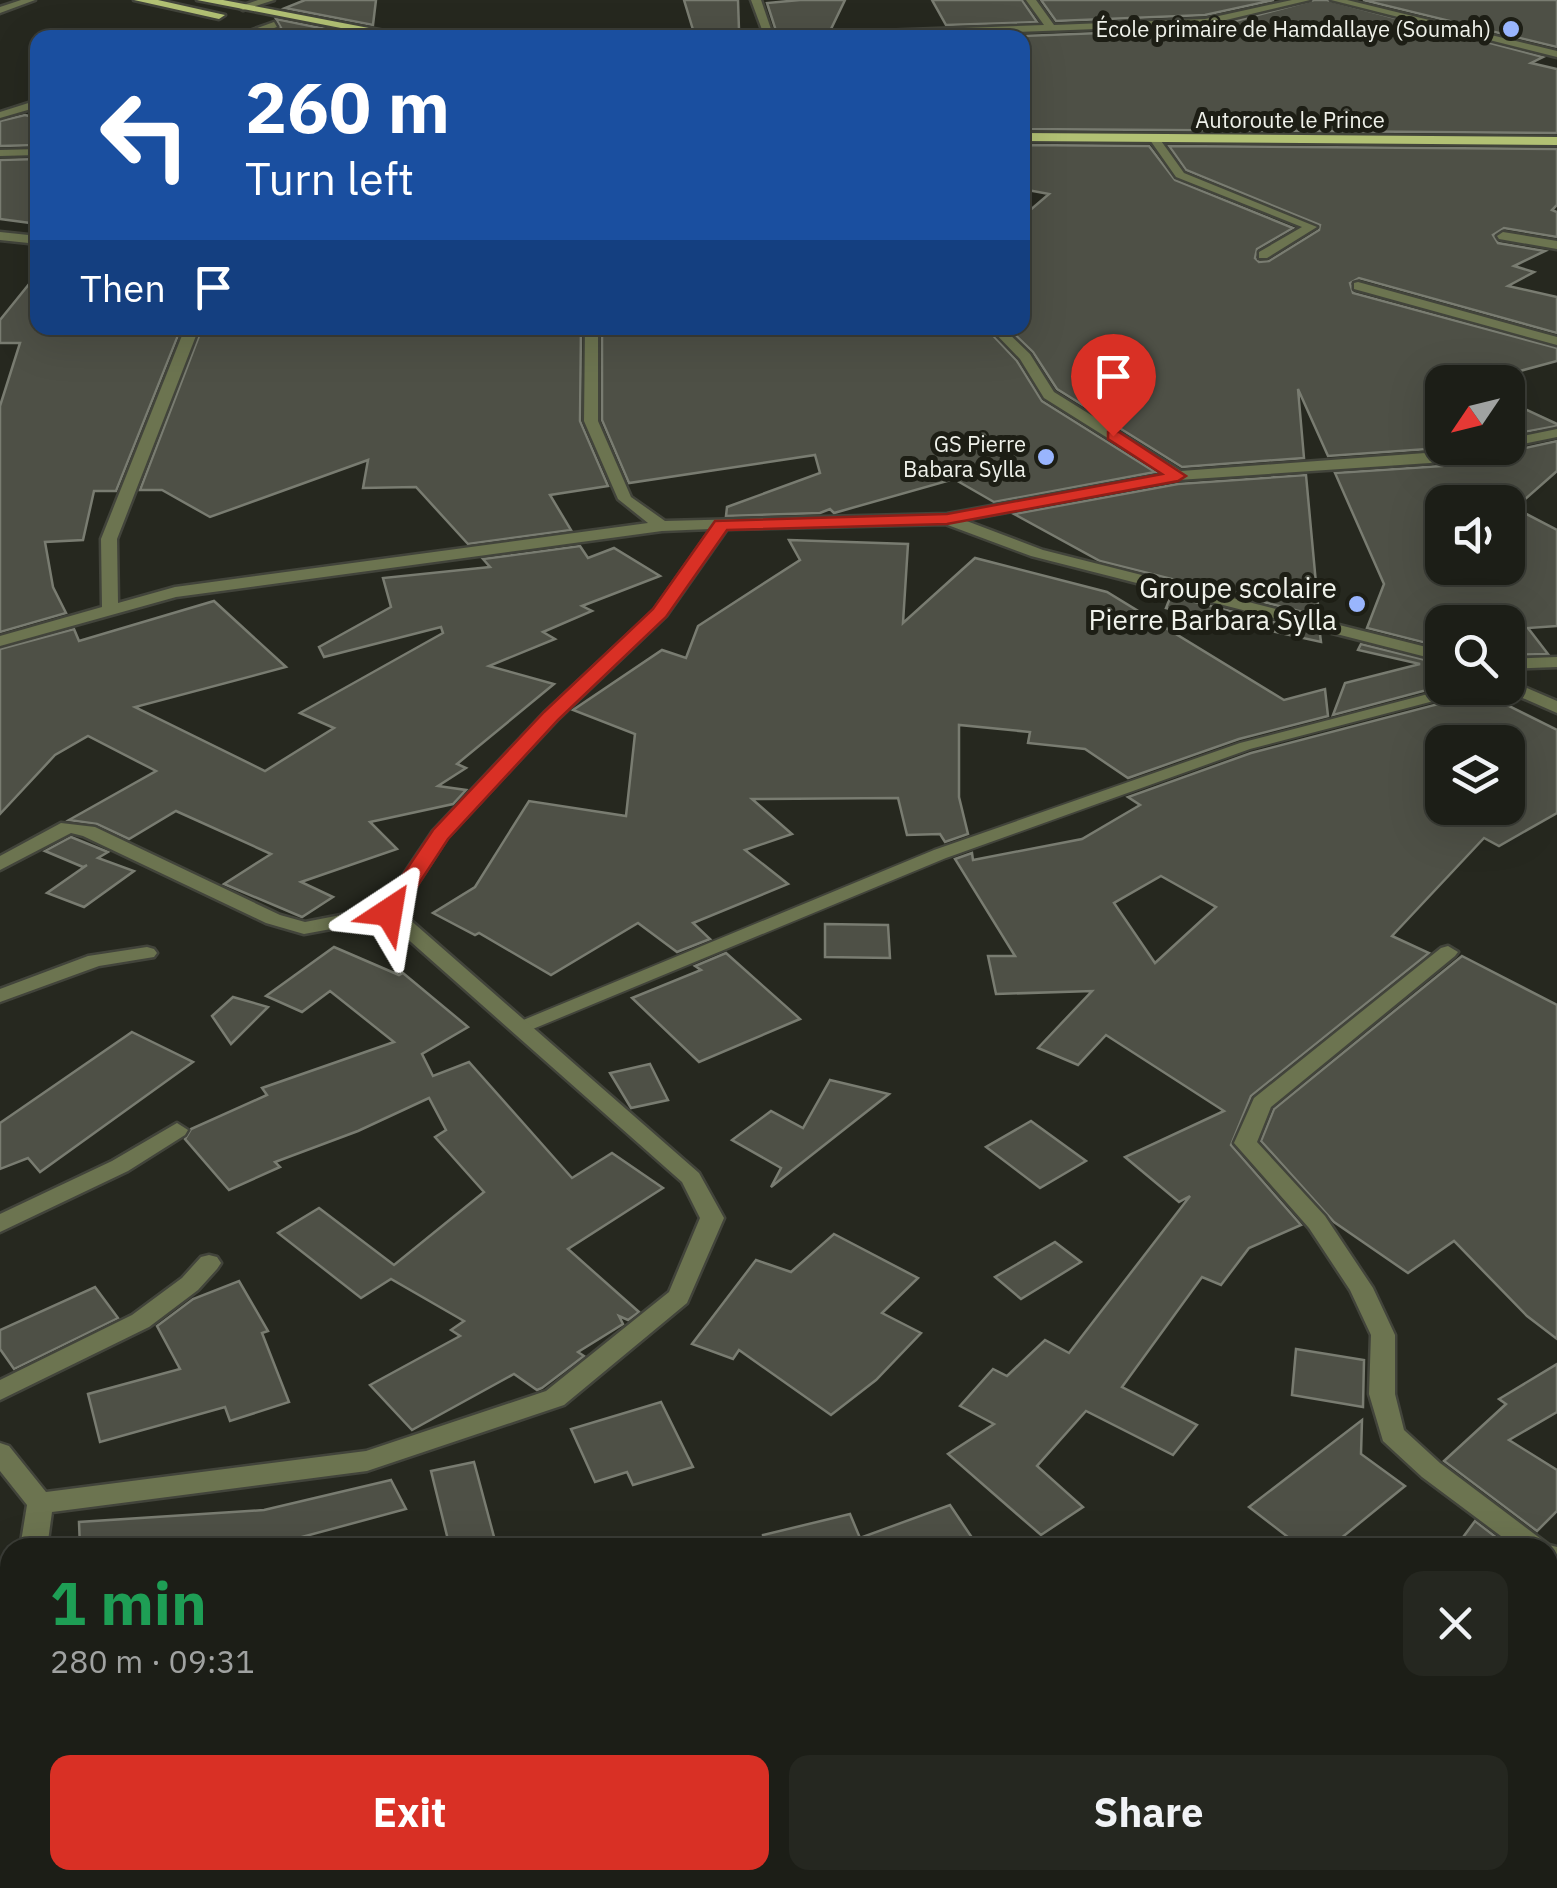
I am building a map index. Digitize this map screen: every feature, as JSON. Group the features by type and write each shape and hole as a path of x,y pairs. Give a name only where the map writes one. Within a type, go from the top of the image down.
{"main road":[{"path":"140,0 300,30"},
{"path":"203,0 371,30"},
{"name":"Autoroute le Prince","path":"1030,122 1557,127"},
{"name":"Autoroute le Prince","path":"1030,137 1557,141"}],"street":[{"path":"0,10 30,0"},
{"path":"243,7 269,0"},
{"path":"756,0 765,30"},
{"path":"1030,0 1050,26"},
{"path":"947,30 1205,22 1305,0"},
{"path":"1336,0 1557,54"},
{"path":"259,30 274,25"},
{"path":"0,115 30,106"},
{"path":"1155,140 1180,174 1190,180 1311,227 1262,255"},
{"path":"0,153 30,152"},
{"path":"0,236 30,239"},
{"path":"1503,236 1557,245"},
{"path":"1358,286 1557,341"},
{"path":"110,608 109,539 189,335"},
{"path":"591,335 591,421 625,500 662,526"},
{"path":"1003,335 1026,357 1049,395 1178,476"},
{"path":"1525,440 1557,433"},
{"path":"0,641 175,592 662,526 947,519 1178,476 1425,459"},
{"path":"947,519 1037,553 1425,652"},
{"path":"0,864 68,826 88,831 273,919 304,928 389,912 440,835 551,716 660,613 722,525"},
{"path":"1525,663 1557,662"},
{"path":"1525,693 1557,708"},
{"path":"40,1503 367,1461 556,1398 679,1297 712,1218 691,1178 389,912"},
{"path":"1448,952 1262,1104 1244,1142 1318,1222 1361,1288 1382,1335 1382,1394 1392,1434 1431,1470 1523,1538"},
{"path":"0,996 95,960 147,953"},
{"path":"0,1224 120,1166 176,1130"},
{"path":"0,1391 150,1314 198,1277 208,1263"},
{"path":"0,1454 40,1503 35,1538"}],"lane":[{"path":"522,1027 958,847 1246,746 1425,699"}],"building":[{"path":"305,0 376,0 373,25 285,8"},
{"path":"684,0 738,0 739,30 693,30"},
{"path":"845,0 831,29 776,30 767,3"},
{"path":"932,0 1022,0 1037,22 946,25"},
{"path":"1041,0 1274,0 1205,15 1056,21"},
{"path":"1314,0 1327,0 1543,57 1531,63 1557,69 1557,133 1030,129 1030,36 1205,29"},
{"name":"École primaire de Hamdallaye (Soumah)","path":"1363,0 1557,0 1557,47"},
{"path":"276,19 330,30 277,30 281,28"},
{"path":"30,116 30,145 0,146 0,121"},
{"path":"1030,145 1149,146 1175,180 1293,228 1257,249 1255,258 1259,262 1269,261 1319,230 1320,225 1186,170 1169,146 1557,149 1557,205 1552,210 1557,212 1557,237 1504,228 1493,235 1498,243 1545,251 1514,266 1534,272 1508,286 1557,297 1557,333 1359,278 1350,283 1353,293 1557,348 1557,361 1525,370 1525,365 1425,365 1425,449 1328,456 1298,389 1304,458 1182,467 1057,389 1033,352 1015,335 1030,335 1030,210 1049,194 1030,190"},
{"path":"30,159 30,223 0,219 0,160"},
{"path":"30,283 30,335 178,335 116,491 94,491 83,540 45,542 53,587 66,613 0,632 0,406 20,343 0,343 0,320"},
{"path":"199,335 581,335 580,421 608,486 550,495 571,530 468,544 416,487 363,488 368,460 210,517 162,490 140,490"},
{"path":"602,335 993,335 1017,361 1042,401 1155,472 994,502 954,479 834,513 830,509 820,513 726,516 727,507 820,473 815,455 629,483 602,420"},
{"path":"1525,409 1557,424 1525,432"},
{"path":"1557,441 1557,471 1525,499 1525,485 1425,485 1425,585 1525,585 1525,513 1557,530 1557,626 1528,628 1548,654 1525,655 1525,605 1425,605 1425,643 1367,628 1384,584 1335,473 1447,465 1525,465 1525,448"},
{"path":"1306,475 1319,616 1100,561 1014,514 1178,484"},
{"path":"789,540 908,544 903,623 975,558 1107,592 1284,700 1325,689 1328,716 1239,739 1128,778 1085,749 1028,743 1030,732 959,725 959,797 968,834 945,842 940,834 907,835 898,798 752,799 792,834 745,850 788,884 693,923 710,939 677,952 638,923 551,975 479,933 475,935 433,913 475,887 529,801 626,816 635,734 573,710 662,650 686,658 698,626 800,560"},
{"path":"580,546 588,558 614,548 660,576 582,606 592,611 543,632 555,639 489,666 554,684 457,764 466,768 438,786 466,790 453,804 370,822 397,849 301,882 333,897 302,917 224,884 271,854 176,811 129,839 97,824 69,820 156,771 88,736 55,755 0,814 0,649 74,629 79,641 214,601 286,667 135,707 265,771 334,728 300,713 443,633 441,627 324,657 319,647 391,607 383,578 490,567 483,559"},
{"path":"1160,593 1320,634 1321,642 1166,608 1170,598"},
{"path":"1361,644 1425,660 1425,691 1333,715 1345,683 1420,664 1358,650"},
{"path":"1435,705 1507,705 1557,730 1557,813 1499,846 1484,838 1392,936 1429,953 1251,1096 1231,1145 1301,1225 1249,1248 1221,1285 1202,1277 1122,1387 1197,1425 1173,1455 1086,1411 1037,1466 1083,1507 1041,1535 948,1454 994,1424 960,1406 993,1369 1007,1376 1045,1340 1069,1353 1190,1196 1179,1202 1125,1157 1224,1111 1106,1035 1078,1065 1038,1048 1092,991 996,994 988,956 1015,956 955,859 972,853 973,860 1082,839 1140,805 1128,797 1251,753","holes":["1161,876 1216,907 1155,963 1114,903"]},
{"path":"71,837 108,852 98,858 134,871 84,907 47,893 87,865 83,867 45,851"},
{"path":"825,924 888,925 890,958 825,957"},
{"path":"334,947 399,975 403,973 468,1027 422,1054 433,1076 469,1062 572,1178 612,1153 663,1188 568,1249 639,1312 628,1320 619,1316 623,1324 578,1352 584,1356 542,1388 537,1390 514,1374 412,1430 370,1385 460,1336 451,1330 464,1321 391,1279 361,1298 278,1233 319,1208 394,1265 484,1192 435,1137 446,1130 429,1098 358,1131 275,1162 280,1167 229,1190 185,1139 191,1129 267,1095 262,1088 394,1042 330,991 302,1012 266,996"},
{"path":"726,953 800,1019 699,1062 632,998 701,970 695,966"},
{"path":"1462,956 1557,1005 1557,1339 1527,1316 1454,1241 1408,1273 1334,1222 1261,1141 1274,1109"},
{"path":"233,997 268,1007 231,1044 212,1016"},
{"path":"132,1032 193,1062 40,1172 28,1158 0,1169 0,1123"},
{"path":"650,1064 668,1100 631,1108 610,1073"},
{"path":"830,1080 889,1094 771,1187 781,1168 732,1140 771,1111 803,1128"},
{"path":"1031,1121 1086,1161 1040,1188 986,1147"},
{"path":"834,1234 918,1278 882,1313 921,1333 876,1380 831,1415 739,1350 733,1359 692,1344 756,1260 791,1272"},
{"path":"1055,1242 1081,1262 1021,1299 995,1277"},
{"path":"239,1281 268,1331 262,1333 289,1402 230,1421 225,1407 100,1442 88,1394 180,1369 157,1326 193,1299"},
{"path":"95,1287 118,1318 14,1369 0,1349 0,1330"},
{"path":"1296,1349 1364,1360 1363,1407 1292,1395"},
{"path":"1557,1364 1557,1412 1509,1440 1557,1470 1557,1511 1537,1531 1444,1461 1506,1404 1499,1399"},
{"path":"661,1402 693,1467 633,1485 627,1472 595,1482 571,1429"},
{"path":"1362,1420 1361,1454 1405,1486 1341,1538 1289,1538 1249,1507"},
{"path":"474,1462 494,1538 448,1538 431,1471"},
{"path":"391,1480 406,1509 298,1538 80,1538 79,1522 264,1510"},
{"path":"950,1505 972,1538 860,1538"},
{"path":"850,1514 860,1538 763,1538 763,1535"},
{"path":"1475,1521 1497,1538 1462,1538"}],"place":[{"name":"École primaire de Hamdallaye (Soumah)","path":"1511,29"},
{"name":"GS Pierre Babara Sylla","path":"1046,457"},
{"name":"Groupe scolaire Pierre Barbara Sylla","path":"1357,604"}],"route":[{"path":"389,912 440,835 551,716 660,613 722,525 947,519 1178,476 1113,436"}]}
